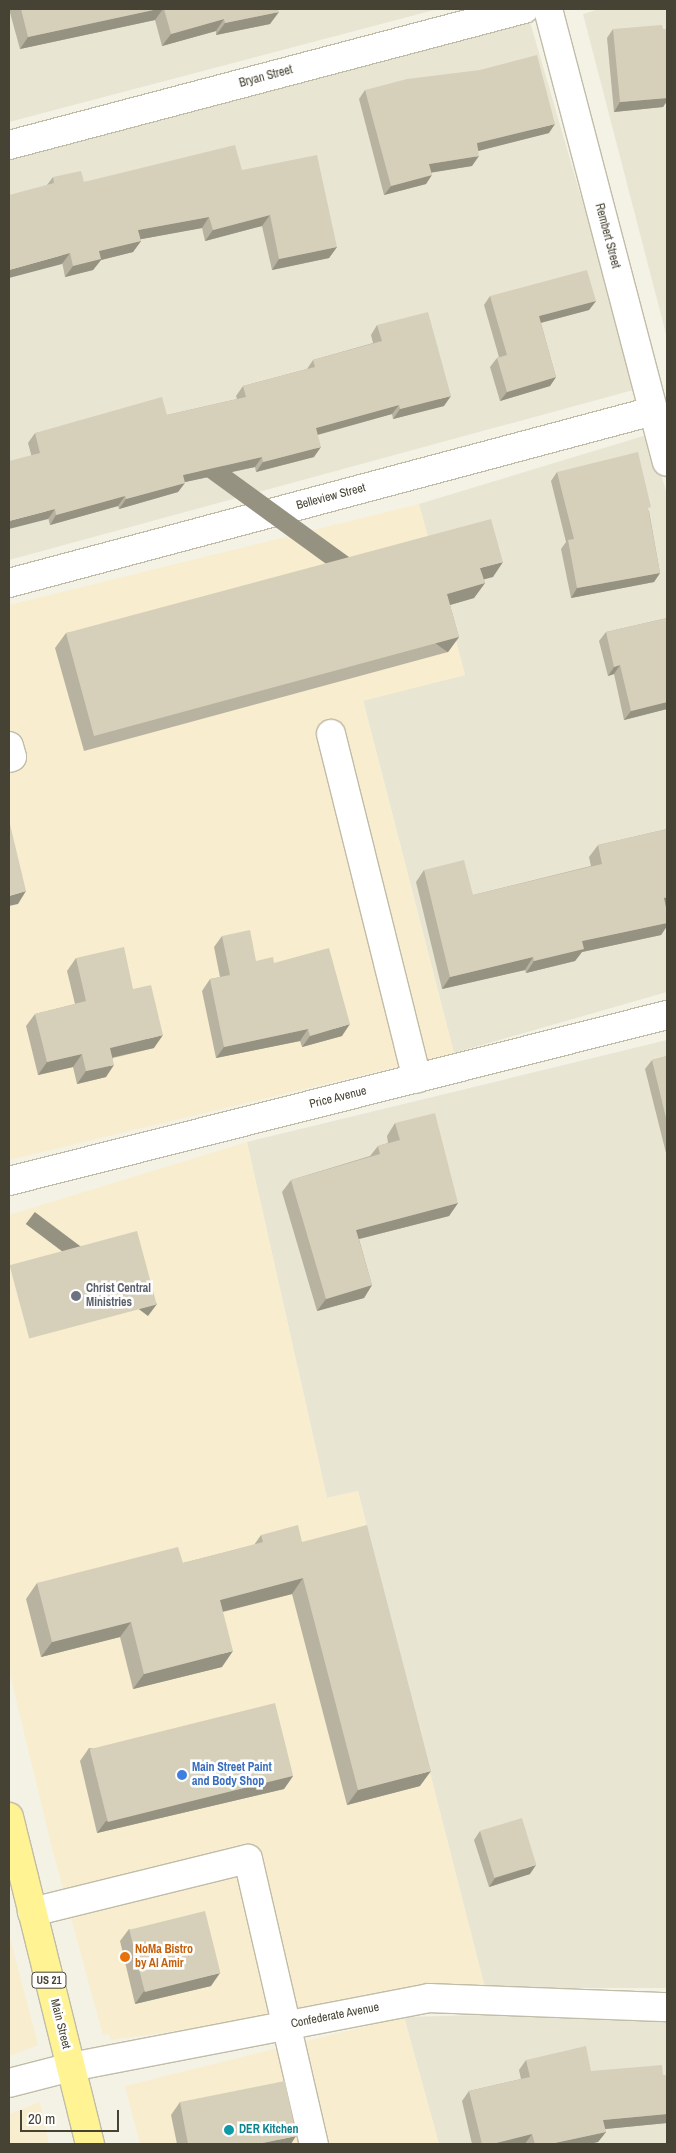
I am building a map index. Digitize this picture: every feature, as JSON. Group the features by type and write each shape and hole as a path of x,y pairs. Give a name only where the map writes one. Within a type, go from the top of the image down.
{"main road":[{"name":"Main Street","path":"9,1817 90,2144"}],"street":[{"name":"Bryan Street","path":"9,146 524,9"},
{"name":"Rembert Street","path":"548,9 667,462"},
{"name":"Belleview Street","path":"9,583 653,411"},
{"path":"331,734 417,1078"},
{"name":"Price Avenue","path":"9,1181 667,1015"},
{"path":"32,1912 248,1859 288,2025 314,2144"},
{"name":"Confederate Avenue","path":"9,2083 71,2068 429,1998 667,2007"}],"shaded area":[{"path":"9,9 438,9 9,122"},
{"path":"599,9 667,9 667,338 583,14"},
{"path":"530,22 637,389 9,560 9,158"},
{"path":"650,434 667,495 667,992 454,1053 363,700 465,675 419,504"},
{"path":"419,504 465,675 363,701 454,1053 9,1160 9,605"},
{"path":"667,1040 667,1988 485,1988 358,1491 327,1498 247,1142"},
{"path":"247,1142 327,1498 358,1491 485,1988 111,2040 109,2034 103,2035 52,1848 9,1670 9,1215"},
{"path":"9,1934 38,2045 9,2056"},
{"path":"667,2010 667,2144 439,2144 404,2017"},
{"path":"404,2017 439,2144 140,2144 125,2086"},
{"path":"40,2102 49,2144 9,2144 9,2114"}],"building":[{"path":"21,9 158,9 28,37"},
{"path":"164,9 278,9 279,12 225,23 224,19 171,34"},
{"path":"662,25 663,29 667,29 667,98 620,102 613,29"},
{"path":"537,55 555,124 477,143 479,156 429,164 432,175 391,186 365,90 407,79 480,70"},
{"path":"235,145 242,170 317,155 337,247 279,259 270,215 213,230 209,217 138,230 141,241 99,251 101,259 73,266 70,253 9,270 9,195 54,183 53,177 81,171 84,182"},
{"path":"587,270 596,301 539,316 556,377 507,392 497,358 507,355 490,296"},
{"path":"428,312 451,396 400,409 399,405 316,428 321,447 263,462 262,457 183,475 185,483 126,499 125,496 56,515 55,509 9,521 9,461 40,453 35,433 162,397 167,415 246,397 243,386 315,367 313,360 382,341 377,325"},
{"path":"638,452 651,507 648,508 660,573 577,588 568,540 574,539 557,472"},
{"path":"491,519 503,562 480,568 485,583 447,594 459,637 94,736 66,633"},
{"path":"667,618 667,702 631,711 620,665 614,667 606,632"},
{"path":"9,820 26,891 9,896"},
{"path":"667,829 667,897 664,898 667,923 582,941 584,949 534,961 533,957 450,977 424,870 464,860 473,895 602,864 598,845"},
{"path":"250,930 256,961 273,957 274,963 329,948 350,1024 310,1036 308,1029 224,1047 210,979 230,975 222,936"},
{"path":"124,947 133,989 151,985 163,1035 110,1048 114,1065 86,1071 82,1054 47,1062 35,1014 86,1001 76,958"},
{"path":"667,1056 667,1122 652,1060"},
{"path":"435,1113 458,1203 356,1230 372,1285 326,1299 291,1180 380,1154 378,1146 400,1140 395,1123"},
{"name":"Christ Central Ministries","path":"137,1231 157,1304 29,1339 9,1265"},
{"path":"298,1525 302,1542 367,1525 431,1771 358,1790 303,1578 220,1600 233,1651 144,1674 131,1622 52,1642 37,1583 178,1547 183,1563 263,1542 261,1535"},
{"name":"Main Street Paint and Body Shop","path":"275,1703 293,1776 108,1822 90,1749"},
{"path":"522,1818 536,1865 494,1878 480,1831"},
{"path":"205,1911 220,1973 145,1992 129,1930"},
{"path":"586,2046 591,2071 662,2065 663,2075 667,2075 667,2114 603,2120 606,2132 550,2144 535,2144 532,2134 492,2144 482,2144 469,2091 530,2077 526,2060"},
{"name":"DER Kitchen","path":"285,2081 296,2136 258,2144 188,2144 180,2102"}],"place":[{"name":"Christ Central Ministries","path":"76,1296"},
{"name":"Main Street Paint and Body Shop","path":"182,1775"},
{"name":"NoMa Bistro by Al Amir","path":"125,1957"},
{"name":"DER Kitchen","path":"229,2130"}]}
